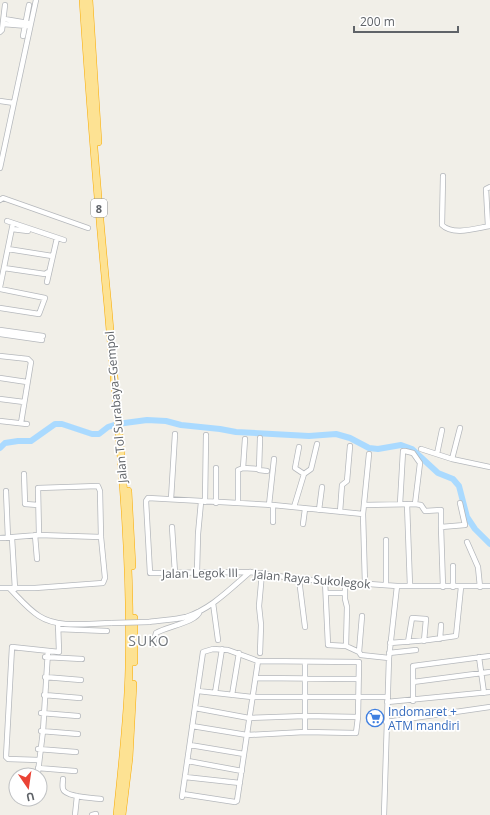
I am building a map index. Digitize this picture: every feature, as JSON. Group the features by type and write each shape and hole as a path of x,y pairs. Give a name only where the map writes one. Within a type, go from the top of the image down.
{"highway":[{"name":"Jalan Tol Surabaya–Gempol","path":"83,0 92,124 120,416"},
{"name":"Jalan Tol Surabaya–Gempol","path":"89,0 104,226 132,542 134,643 129,758 122,815"},
{"name":"Jalan Tol Surabaya–Gempol","path":"117,815 124,752 129,668 129,602 121,429"}],"street":[{"path":"23,36 36,0"},
{"path":"0,168 14,103 29,5"},
{"path":"0,32 4,22 3,8"},
{"path":"4,22 27,24"},
{"path":"0,101 14,103"},
{"path":"443,176 443,227 456,231 489,226 486,189 490,187"},
{"path":"0,200 3,198 88,228"},
{"path":"7,221 12,226 39,232 64,240"},
{"path":"0,308 38,314 40,313 45,297 0,288 12,226"},
{"path":"47,282 48,272 57,238"},
{"path":"8,249 52,256"},
{"path":"4,268 45,274 48,272"},
{"path":"0,330 34,337"},
{"path":"0,334 43,338"},
{"path":"0,356 30,360 32,363 27,382 21,423"},
{"path":"0,378 27,382"},
{"path":"0,399 24,402"},
{"path":"0,420 27,424"},
{"path":"452,459 460,428"},
{"path":"437,454 442,430"},
{"path":"175,434 171,499 216,503 271,505 363,514"},
{"path":"197,572 198,534 203,502 206,436"},
{"path":"259,469 260,438"},
{"path":"243,468 245,439"},
{"path":"294,507 304,474 311,469 317,444"},
{"path":"340,512 342,485 347,481 350,446"},
{"path":"299,447 295,467 304,474"},
{"path":"421,449 452,459 490,467"},
{"path":"400,504 403,452 405,451 413,453 420,463 415,504"},
{"path":"365,584 363,514 368,454"},
{"path":"273,522 271,505 274,459"},
{"path":"216,468 216,503"},
{"path":"238,503 238,470 243,468 267,470"},
{"path":"24,474 25,504 38,505"},
{"path":"0,588 12,589 102,584 105,578 101,537 100,491 98,486 38,488 37,559"},
{"path":"319,510 322,486"},
{"path":"6,491 12,589"},
{"name":"Jalan Legok III","path":"171,499 148,498 146,501 150,573 250,572"},
{"path":"441,527 465,525 460,503"},
{"path":"407,504 410,586"},
{"path":"364,505 415,504 422,505 426,512 440,510 443,587"},
{"path":"303,524 305,509"},
{"path":"172,527 175,573"},
{"path":"0,538 37,535 101,537"},
{"path":"386,540 386,585"},
{"path":"467,542 478,567 480,587"},
{"path":"453,566 453,587"},
{"name":"Jalan Raya Sukolegok","path":"12,589 38,615 58,626 149,622 175,619 200,611 213,603 250,572 299,579 345,583 443,587 490,586"},
{"path":"260,653 261,625 259,606 262,573"},
{"path":"299,579 305,627"},
{"path":"325,581 328,645 346,646 365,656 389,655 416,650"},
{"path":"345,583 344,593 347,607 346,646"},
{"path":"384,815 389,655 397,586"},
{"path":"390,643 424,641 457,635 461,587"},
{"path":"326,593 344,593"},
{"path":"213,603 218,640"},
{"path":"153,644 156,633 191,620 199,615 200,611"},
{"path":"359,652 362,616"},
{"path":"408,642 412,618 426,619 424,641"},
{"path":"440,639 441,625"},
{"path":"39,760 6,757 12,647 58,652 58,626 107,631"},
{"path":"192,726 247,735 305,732 356,733 359,697 359,662 258,661 239,653 222,649 210,649 203,652 192,726 188,761 182,796 234,802 237,800 242,771 244,754 247,735 252,697 258,661"},
{"path":"215,693 222,649"},
{"path":"47,651 38,770 75,771"},
{"path":"232,695 239,653"},
{"path":"413,701 414,666 490,656"},
{"path":"479,657 484,693"},
{"path":"46,658 82,659"},
{"path":"305,662 305,732"},
{"path":"413,682 490,672"},
{"path":"45,677 81,680"},
{"path":"256,678 358,678"},
{"path":"198,691 252,697 359,697 413,701 490,692"},
{"path":"44,695 80,698"},
{"path":"386,722 490,707"},
{"path":"195,708 249,718 305,716 358,717"},
{"path":"42,713 78,716"},
{"path":"41,731 78,734"},
{"path":"190,745 244,754"},
{"path":"40,750 76,752"},
{"path":"188,761 242,771"},
{"path":"185,777 240,783"},
{"path":"63,779 63,791 77,796 101,799"},
{"path":"75,815 77,796"}],"waterway":[{"path":"0,448 5,443 31,441 55,424 62,424 92,434 99,434 108,427 117,424 147,420 166,421 181,425 236,432 309,436 336,434 350,438 369,448 378,449 401,445 412,449 438,473 453,479 459,486 467,517 475,529 490,544"}],"place":[{"name":"Indomaret + ATM mandiri","path":"375,718"}],"district":[{"name":"SUKO","path":"149,640"}]}
